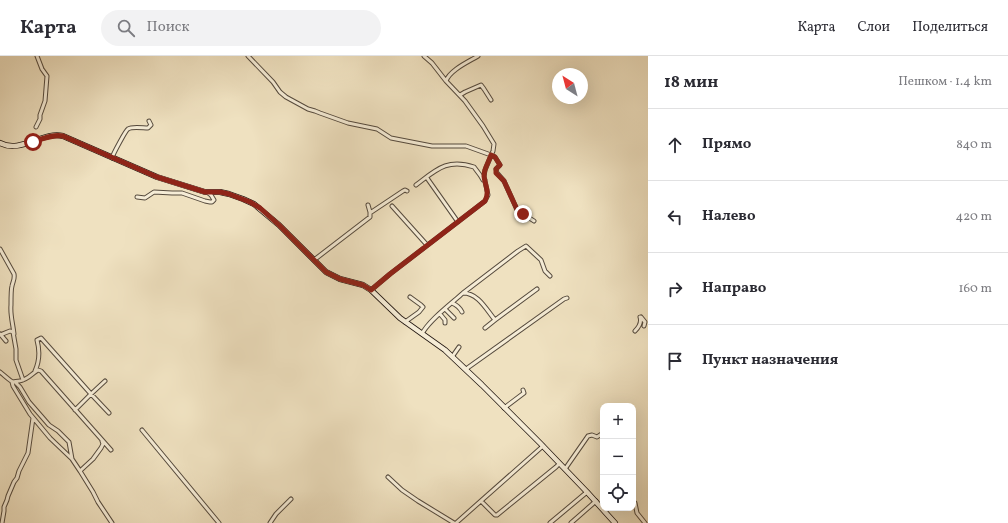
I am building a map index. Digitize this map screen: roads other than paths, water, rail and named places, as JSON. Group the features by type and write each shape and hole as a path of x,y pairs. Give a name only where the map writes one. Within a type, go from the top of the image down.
{"street":[{"path":"36,127 45,101 47,76 42,69 37,56"},
{"path":"248,56 273,82 280,92 308,109 348,123 377,129 391,138 432,146 466,146 495,157 500,165 496,169 496,173 504,181 519,214 523,214 534,221"},
{"path":"371,290 485,201 488,195 485,170 494,146 493,142 460,95 424,56"},
{"path":"446,81 448,76 455,70 478,56"},
{"path":"460,95 481,85 491,100"},
{"path":"112,158 127,130 140,127 148,128 151,125 149,121"},
{"path":"0,143 2,145 10,146 22,145 60,135 77,141 157,177 208,192 229,194 254,204 279,225 330,274 340,279 363,285 371,290 405,322 440,346 466,369 596,501 612,522"},
{"path":"416,185 440,168 457,164 474,167 483,180 485,180"},
{"path":"427,178 458,222"},
{"path":"370,213 403,191 407,191"},
{"path":"137,197 145,198 154,192 182,193 212,202 214,200 208,192"},
{"path":"314,260 370,217 368,205"},
{"path":"392,206 427,245"},
{"path":"422,334 424,329 463,293 526,246 541,260 545,271 550,276"},
{"path":"0,249 14,274 11,287 11,311 16,360 23,380"},
{"path":"485,328 537,289"},
{"path":"463,293 468,293 475,296 495,320"},
{"path":"405,322 419,312 422,307 410,297"},
{"path":"466,369 532,321 567,298"},
{"path":"452,303 461,309 462,312"},
{"path":"445,309 454,318"},
{"path":"440,314 445,320 445,323"},
{"path":"635,331 640,325 640,317 645,322 644,326"},
{"path":"6,340 0,334 10,331 14,334"},
{"path":"34,373 40,354 38,340 41,338 109,413"},
{"path":"452,357 459,347"},
{"path":"14,382 29,378 38,370 40,371 111,450"},
{"path":"0,372 20,387 29,402 49,425 58,431 68,442 72,459"},
{"path":"75,410 105,381"},
{"path":"14,382 13,386 30,414 50,438 72,459 112,523"},
{"path":"504,408 524,394 523,390"},
{"path":"2,523 4,507 9,492 28,453 33,418"},
{"path":"142,430 219,523"},
{"path":"565,469 588,436 592,435 597,437 600,435"},
{"path":"80,471 98,452 103,444 102,440"},
{"path":"388,477 402,490 418,501 455,523 482,501 543,446"},
{"path":"482,501 495,515 497,515 559,464"},
{"path":"550,523 587,492"},
{"path":"270,523 276,514 291,499"},
{"path":"571,523 596,501"},
{"path":"636,508 637,513 645,523"}]}
